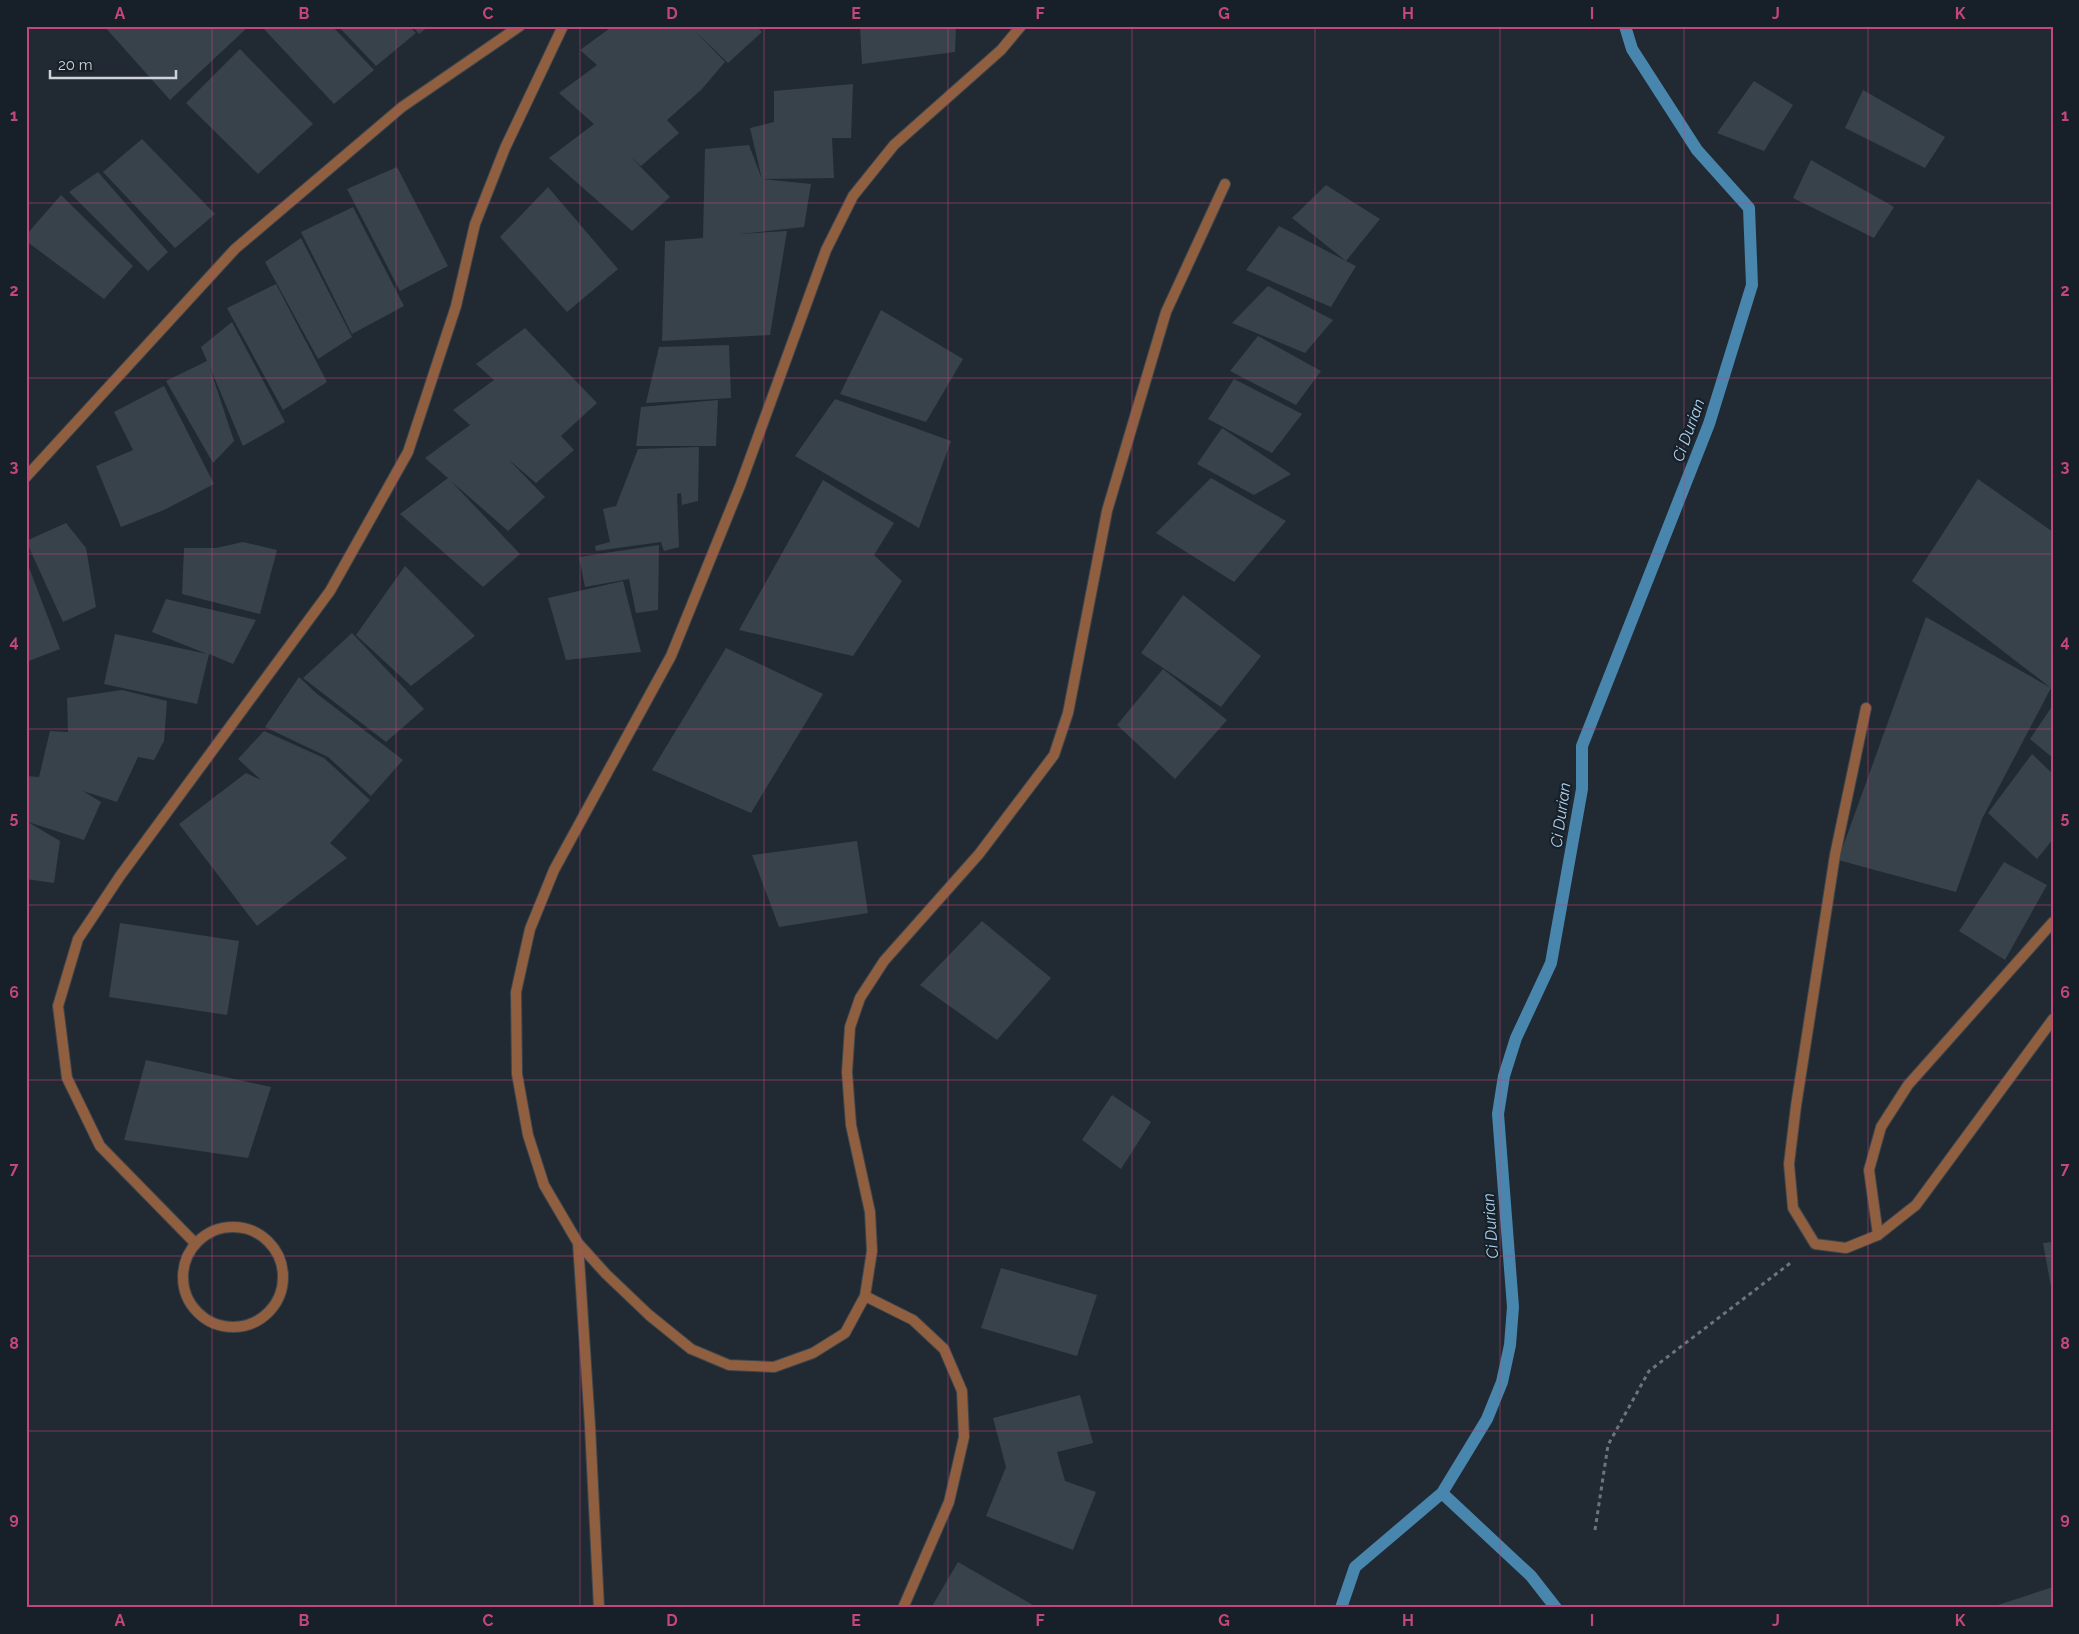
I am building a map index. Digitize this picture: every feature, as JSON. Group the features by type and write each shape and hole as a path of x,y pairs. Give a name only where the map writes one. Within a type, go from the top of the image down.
{"street":[{"path":"26,477 235,249 402,107 520,26"},
{"path":"195,1243 100,1146 67,1078 58,1006 78,939 120,876 330,590 408,452 456,306 476,224 505,148 563,26"},
{"path":"1020,26 1001,50 894,145 853,196 826,250 740,486 671,656 554,870 530,929 516,992 517,1074 528,1135 544,1185 578,1243 648,1316 691,1349 728,1365 774,1366 813,1353 845,1333 865,1296 872,1251 870,1212 851,1125 847,1072 850,1027 860,998 884,961 979,854 1054,755 1068,713 1107,510 1166,312 1225,184"},
{"path":"1866,708 1834,856 1789,1164 1793,1208 1815,1244 1846,1248 1878,1235 1916,1205 2053,1019"},
{"path":"1878,1235 1869,1170 1880,1127 1908,1085 2053,922"},
{"path":"225,1227 242,1227 258,1232 272,1244 281,1258 284,1275 282,1292 273,1308 261,1319 246,1326 230,1327 214,1324 200,1315 190,1303 183,1288 182,1272 186,1256 195,1243 208,1232 225,1227"},
{"path":"578,1243 599,1608"},
{"path":"865,1296 913,1320 944,1349 962,1391 964,1437 949,1502 903,1608"}],"path":[{"path":"1595,1530 1608,1445 1649,1371 1815,1244"}],"building":[{"path":"104,26 249,26 170,100"},
{"path":"265,26 332,26 374,70 334,104 263,28"},
{"path":"338,26 409,26 416,33 376,66"},
{"path":"412,26 429,26 419,34"},
{"path":"613,26 756,26 762,32 728,63 694,30 725,62 701,90 667,120 679,133 641,166 631,157 670,197 632,231 549,158 594,124 559,93 597,65 580,50"},
{"path":"860,26 956,26 955,52 862,64"},
{"path":"240,49 313,124 258,174 186,103"},
{"path":"1754,81 1793,105 1764,151 1717,133"},
{"path":"853,84 851,138 832,138 834,178 762,179 750,128 774,122 774,91"},
{"path":"1863,90 1945,137 1925,168 1845,128"},
{"path":"142,139 215,214 175,248 103,172"},
{"path":"749,145 762,179 811,184 804,227 740,234 787,231 770,335 662,341 665,241 703,238 705,149"},
{"path":"1811,160 1894,207 1874,238 1793,198"},
{"path":"397,167 448,266 400,291 347,189"},
{"path":"98,172 168,252 148,271 69,192"},
{"path":"1326,185 1380,219 1346,261 1292,218"},
{"path":"548,187 618,269 567,312 500,237"},
{"path":"61,195 133,266 104,299 26,241 26,235"},
{"path":"353,207 404,306 352,334 301,232"},
{"path":"1279,226 1356,266 1331,307 1246,270"},
{"path":"301,238 352,337 318,359 265,262"},
{"path":"276,284 327,382 283,410 227,308"},
{"path":"1268,286 1333,320 1305,353 1232,323"},
{"path":"881,310 963,359 926,422 840,394"},
{"path":"232,322 285,422 243,446 209,365 234,441 213,463 166,381 207,361 201,347"},
{"path":"525,328 597,403 561,436 574,450 536,483 509,460 545,497 508,531 451,481 520,554 483,587 400,514 448,478 425,458 470,425 453,410 494,380 476,364"},
{"path":"1258,336 1321,371 1296,405 1230,371"},
{"path":"729,345 731,398 646,403 659,347"},
{"path":"1234,379 1302,414 1272,453 1208,419"},
{"path":"164,386 214,484 164,510 121,527 96,466 133,450 114,412"},
{"path":"835,399 951,441 919,528 795,456"},
{"path":"718,400 716,446 636,446 641,407"},
{"path":"1222,428 1291,474 1254,495 1197,464"},
{"path":"699,447 698,501 682,505 681,493 677,494 679,547 664,551 661,542 596,551 595,546 610,542 603,509 616,506 638,449"},
{"path":"1211,478 1286,521 1234,582 1156,533"},
{"path":"1978,479 2053,532 2051,688 1912,581"},
{"path":"823,480 894,523 874,555 902,581 853,656 739,630"},
{"path":"66,523 86,548 96,607 63,622 26,541"},
{"path":"243,542 277,550 260,614 182,594 184,548 216,548"},
{"path":"659,545 658,610 636,613 629,579 585,587 579,557"},
{"path":"28,565 60,649 26,662 26,566"},
{"path":"405,566 475,636 411,686 356,635"},
{"path":"623,581 641,652 566,660 548,598"},
{"path":"1183,595 1261,656 1221,707 1141,653"},
{"path":"166,599 256,620 233,664 209,654 197,704 104,684 115,634 207,654 152,632"},
{"path":"1926,617 2051,688 1982,819 1956,892 1838,860"},
{"path":"352,633 424,709 386,742 303,678"},
{"path":"726,648 823,694 751,813 652,770"},
{"path":"1163,669 1227,720 1175,779 1117,725"},
{"path":"299,677 316,693 403,760 371,796 328,757 265,727"},
{"path":"122,690 167,701 164,741 154,760 138,757 117,802 83,791 101,802 84,840 28,822 60,841 54,883 26,879 26,776 39,777 50,731 68,732 67,698"},
{"path":"2053,705 2053,758 2030,739"},
{"path":"264,731 324,758 370,800 330,843 347,858 257,926 179,824 246,773 261,780 238,759"},
{"path":"2032,754 2053,774 2053,839 2037,859 1988,813"},
{"path":"857,841 868,913 779,927 752,855"},
{"path":"2004,862 2047,885 2005,960 1959,931"},
{"path":"982,921 1051,978 997,1040 920,985"},
{"path":"120,923 239,941 227,1015 109,997"},
{"path":"146,1060 271,1087 248,1158 124,1140"},
{"path":"1112,1095 1151,1122 1121,1169 1082,1140"},
{"path":"2053,1242 2053,1292 2052,1292 2043,1243"},
{"path":"1001,1268 1097,1295 1077,1356 981,1328"},
{"path":"1080,1395 1093,1443 1057,1452 1065,1481 1096,1492 1073,1550 986,1516 1006,1467 993,1418"},
{"path":"958,1562 1038,1608 931,1608"},
{"path":"2053,1587 2053,1608 1999,1608 1998,1605"}],"waterway":[{"name":"Ci Durian","path":"1341,1608 1355,1567 1442,1493 1487,1419 1502,1382 1510,1345 1513,1307 1498,1114 1504,1076 1516,1038 1551,963 1582,789 1582,746 1709,424 1752,285 1749,208 1697,150 1632,49 1625,26"},
{"path":"1442,1493 1531,1576 1556,1608"}]}
